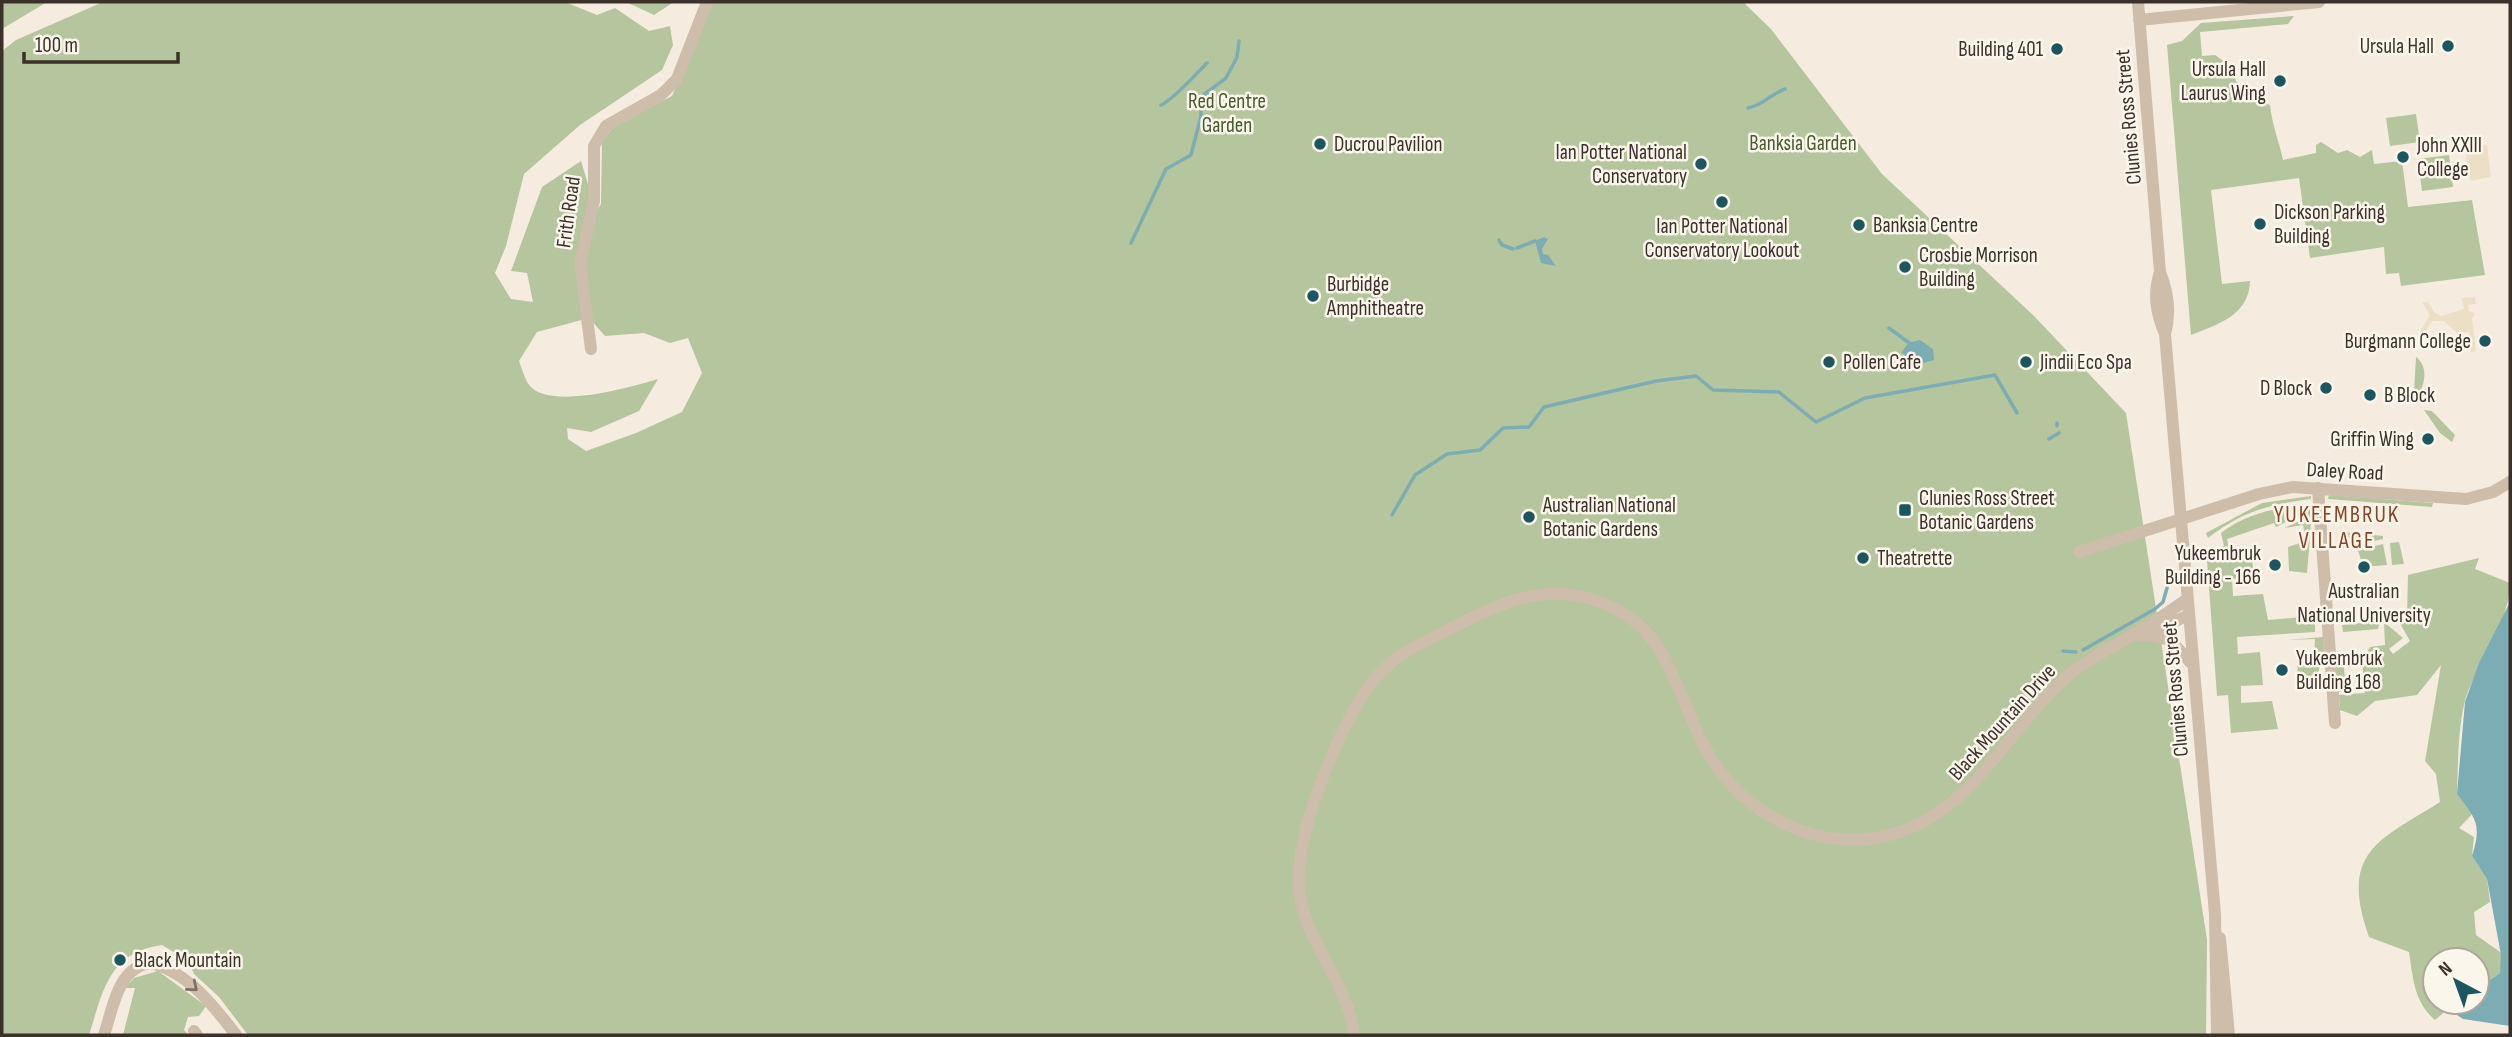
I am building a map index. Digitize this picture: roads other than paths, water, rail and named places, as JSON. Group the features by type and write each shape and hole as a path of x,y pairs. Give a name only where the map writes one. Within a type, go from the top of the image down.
{"street":[{"name":"Frith Road","path":"591,349 580,264 594,201 594,146 606,126 661,96 677,79 707,2"},
{"name":"Clunies Ross Street","path":"2138,2 2160,272 2166,287 2169,320 2165,334 2179,521 2215,914 2217,1035"},
{"path":"2139,20 2319,2"},
{"name":"Daley Road","path":"2079,552 2259,494 2292,487 2466,499 2488,494 2510,482"},
{"path":"2318,488 2316,501 2335,723"},
{"name":"Black Mountain Drive","path":"1354,1035 1350,1010 1340,984 1302,906 1298,868 1301,845 1328,769 1358,704 1372,682 1394,659 1421,644 1513,600 1534,596 1576,595 1617,609 1634,620 1660,649 1703,744 1719,772 1740,795 1783,824 1811,834 1838,839 1867,839 1900,832 1931,818 1963,796 2062,681 2186,600"},
{"path":"2148,635 2188,615"},
{"path":"2133,635 2163,636 2177,645 2193,667"},
{"name":"Clunies Ross Street","path":"2215,914 2222,947 2230,1033"},
{"path":"104,1035 122,983 129,972 150,963 171,971 196,989 236,1035"}],"water":[{"path":"1544,237 1548,239 1542,249 1543,254 1548,255 1556,266 1541,263 1535,241"},
{"path":"1920,340 1933,349 1934,360 1912,366 1902,352 1908,343"},
{"path":"2510,602 2510,1026 2458,1016 2491,1016 2491,979 2500,973 2501,955 2487,879 2472,856 2477,829 2469,809 2457,794 2465,702 2479,663"}],"waterway":[{"path":"1131,243 1166,169 1191,155 1201,116 1201,97 1226,78 1237,57 1239,41"},
{"path":"1161,105 1207,63"},
{"path":"1748,108 1785,89"},
{"path":"1499,240 1502,245 1513,249"},
{"path":"1517,248 1535,241"},
{"path":"1889,328 1912,345"},
{"path":"1392,515 1415,475 1447,454 1480,450 1503,428 1529,427 1544,407 1656,381 1696,376 1713,390 1779,392 1816,422 1865,398 1995,375 2017,413"},
{"path":"2049,439 2059,433"},
{"path":"2083,650 2155,609 2163,602 2167,588"},
{"path":"2063,651 2076,652"}],"place":[{"name":"Ursula Hall","path":"2448,46"},
{"name":"Building 401","path":"2057,49"},
{"name":"Ursula Hall Laurus Wing","path":"2280,81"},
{"name":"Ducrou Pavilion","path":"1320,144"},
{"name":"John XXIII College","path":"2403,157"},
{"name":"Ian Potter National Conservatory","path":"1701,164"},
{"name":"Ian Potter National Conservatory Lookout","path":"1722,202"},
{"name":"Dickson Parking Building","path":"2260,224"},
{"name":"Banksia Centre","path":"1859,225"},
{"name":"Crosbie Morrison Building","path":"1905,267"},
{"name":"Burbidge Amphitheatre","path":"1313,296"},
{"name":"Burgmann College","path":"2485,341"},
{"name":"Pollen Cafe","path":"1829,362"},
{"name":"Jindii Eco Spa","path":"2026,362"},
{"name":"D Block","path":"2326,388"},
{"name":"B Block","path":"2370,395"},
{"name":"Griffin Wing","path":"2428,439"},
{"name":"Clunies Ross Street Botanic Gardens","path":"1905,510"},
{"name":"Australian National Botanic Gardens","path":"1529,517"},
{"name":"Theatrette","path":"1863,558"},
{"name":"Yukeembruk Building - 166","path":"2275,565"},
{"name":"Australian National University","path":"2364,567"},
{"name":"Yukeembruk Building 168","path":"2282,670"},
{"name":"Black Mountain","path":"120,960"}],"district":[{"name":"YUKEEMBRUK VILLAGE","path":"2337,527"}],"park label":[{"name":"Red Centre Garden","path":"1227,113"},
{"name":"Banksia Garden","path":"1803,143"}]}
